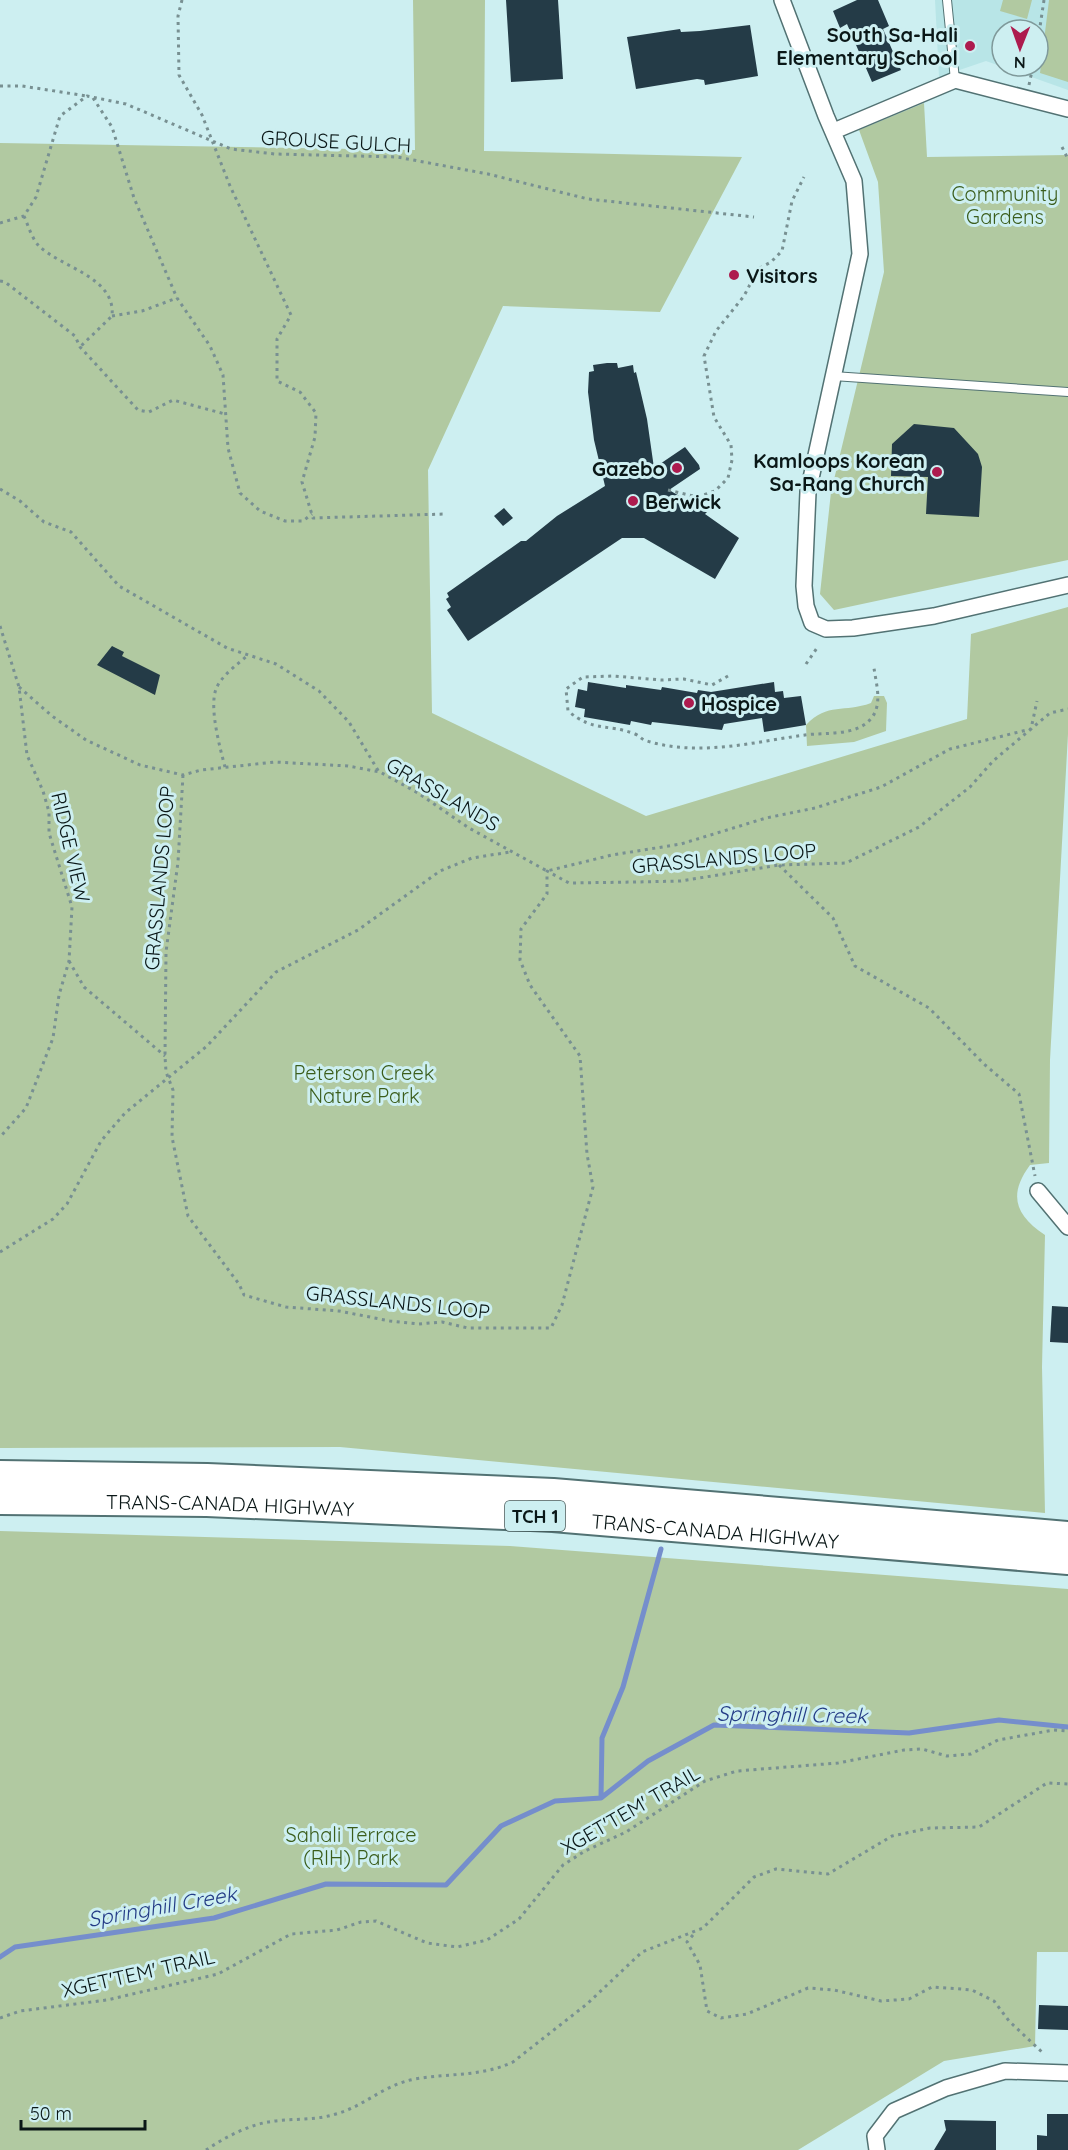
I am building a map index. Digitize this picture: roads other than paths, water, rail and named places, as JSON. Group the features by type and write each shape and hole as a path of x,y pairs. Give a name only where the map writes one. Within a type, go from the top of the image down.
{"highway":[{"name":"TRANS-CANADA HIGHWAY","path":"0,1475 230,1479 553,1493 1068,1536"},
{"name":"TRANS-CANADA HIGHWAY","path":"0,1500 218,1502 554,1517 1068,1560"}],"street":[{"path":"782,0 854,181 860,254 808,492 804,586 806,606 813,623 826,629 853,628 934,616 1068,585"},
{"path":"834,132 956,80 1068,109"},
{"path":"1038,1191 1068,1227"},
{"path":"877,2150 875,2136 894,2111 946,2088 1005,2071 1068,2073"}],"lane":[{"path":"947,0 956,80"},
{"path":"833,376 1068,392"}],"waterway":[{"path":"601,1798 602,1738 623,1687 661,1549"},
{"name":"Springhill Creek","path":"0,1957 15,1947 214,1918 326,1884 446,1885 501,1826 555,1801 601,1798 648,1761 714,1725 909,1733 999,1720 1068,1727"}],"place":[{"name":"South Sa-Hali Elementary School","path":"970,46"},
{"name":"Visitors","path":"734,275"},
{"name":"Gazebo","path":"677,468"},
{"name":"Kamloops Korean Sa-Rang Church","path":"937,472"},
{"name":"Berwick","path":"633,501"},
{"name":"Hospice","path":"689,703"}],"park label":[{"name":"Community Gardens","path":"1005,204"},
{"name":"Peterson Creek Nature Park","path":"364,1084"},
{"name":"Sahali Terrace (RIH) Park","path":"351,1846"}]}
